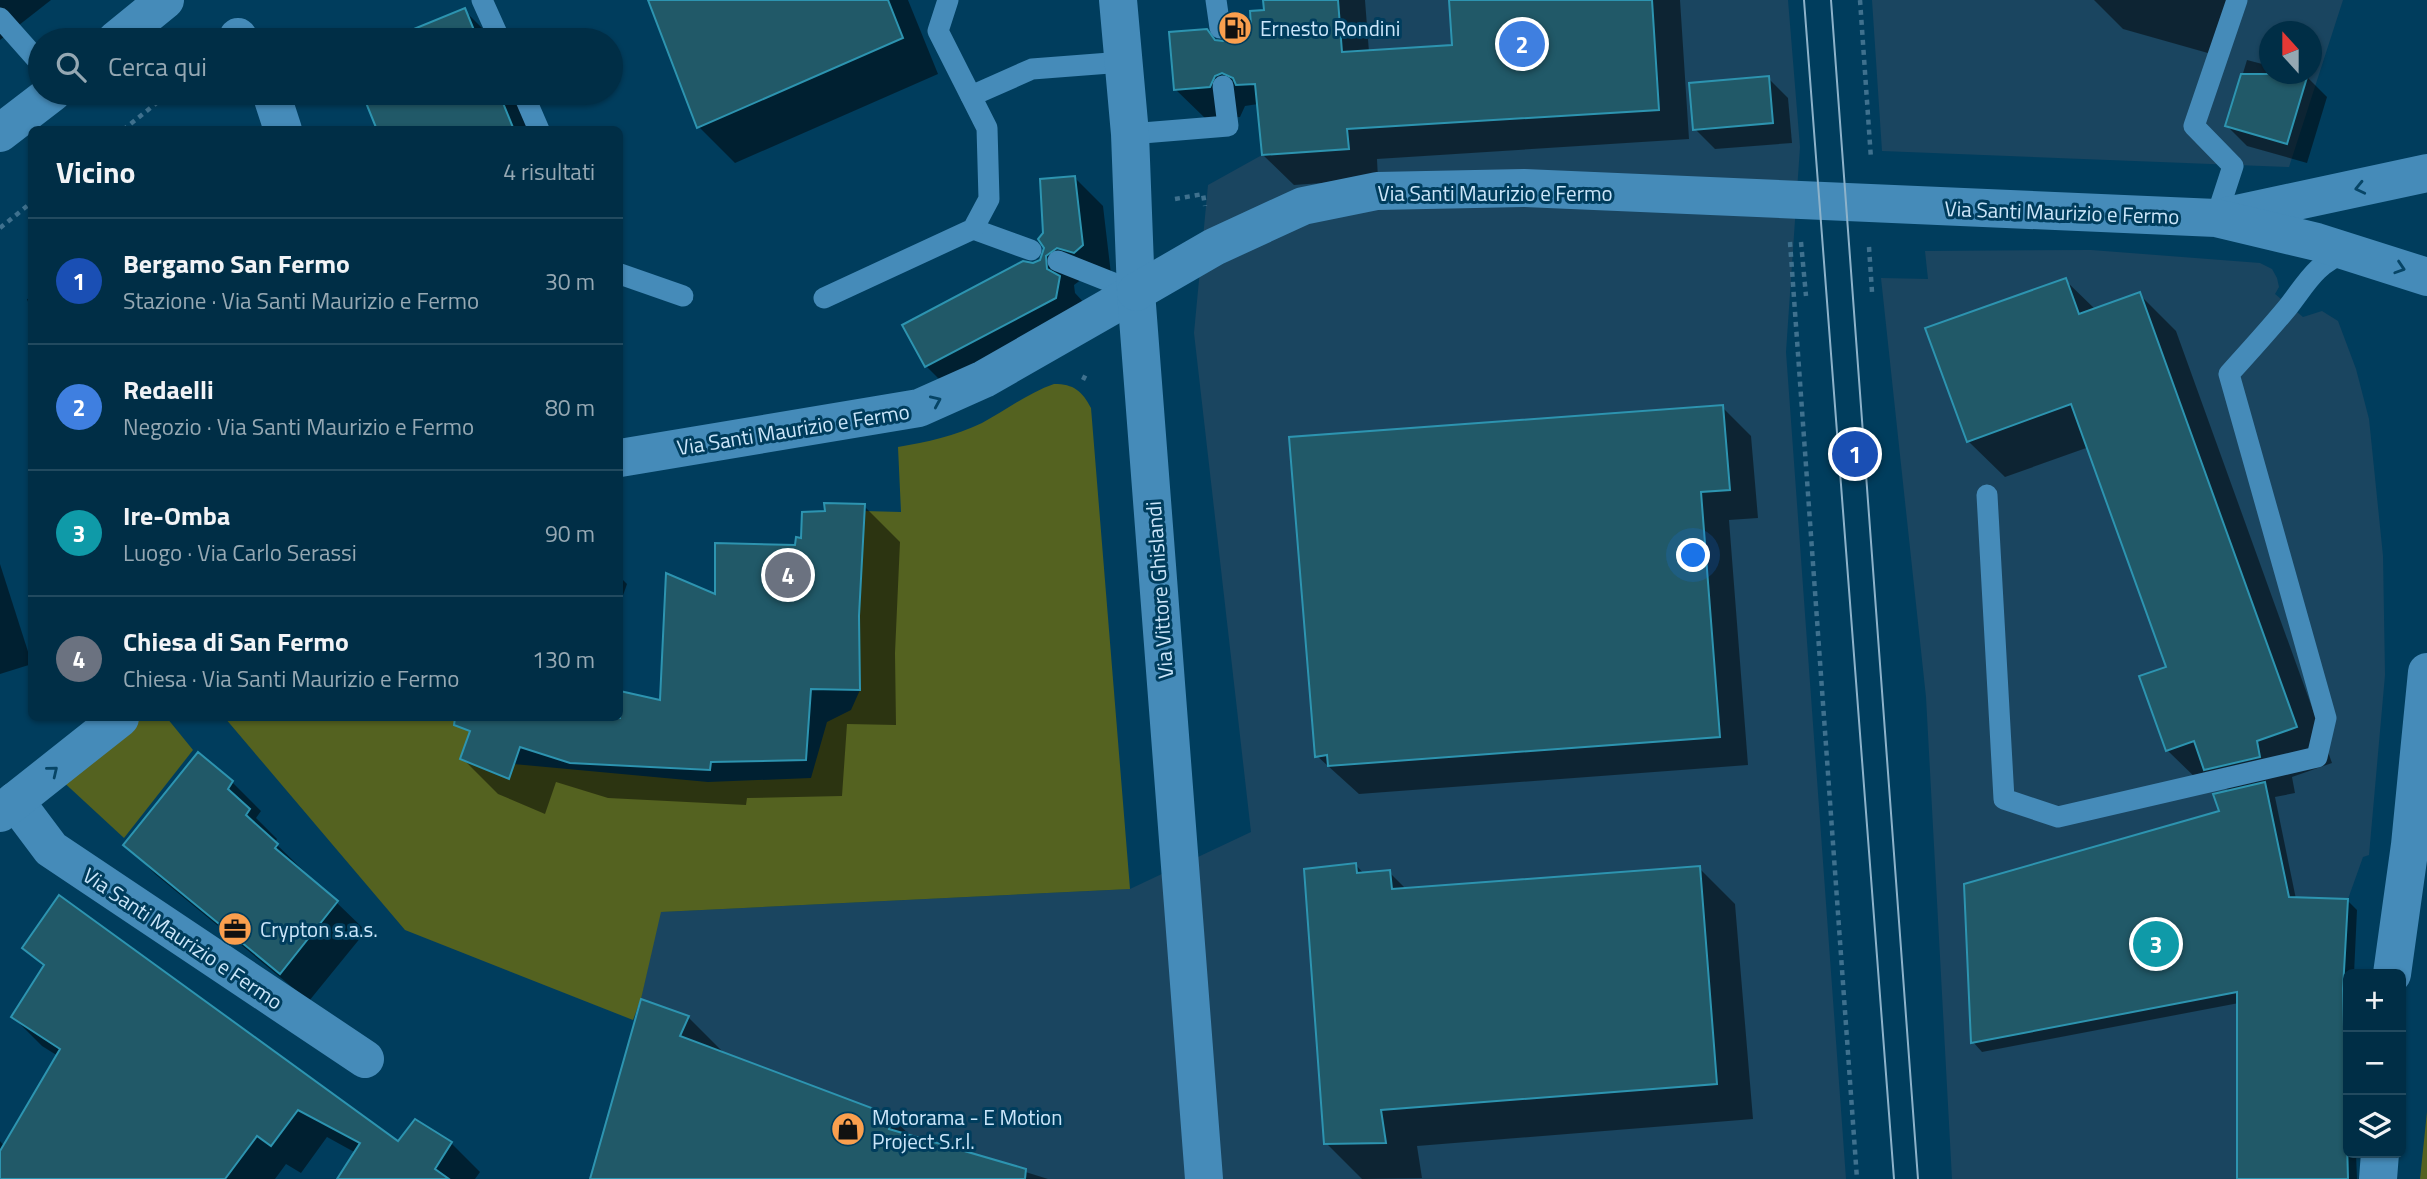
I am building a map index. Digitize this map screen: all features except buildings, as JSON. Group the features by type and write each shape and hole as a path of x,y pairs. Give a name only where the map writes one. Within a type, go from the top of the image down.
{"street":[{"path":"131,28 165,0"},
{"name":"Via Vittore Ghislandi","path":"1118,0 1129,134 1136,292 1204,1179"},
{"path":"0,133 36,105"},
{"path":"275,105 282,126"},
{"name":"Via Santi Maurizio e Fermo","path":"2216,218 2427,173"},
{"name":"Via Santi Maurizio e Fermo","path":"623,457 919,408 984,379 1214,247 1303,206 1377,191 1524,188 2216,218 2300,237 2427,277"},
{"path":"2393,969 2410,845 2427,672"},
{"name":"Via Santi Maurizio e Fermo","path":"116,721 8,807 51,849 365,1059"},
{"path":"2378,1179 2380,1158"}],"lane":[{"path":"482,0 495,28"},
{"path":"824,298 973,229 989,199 987,128 939,31 948,0"},
{"path":"1216,0 1220,28"},
{"path":"2216,218 2233,166 2194,126 2237,0"},
{"path":"0,18 28,50"},
{"path":"971,96 1032,69 1123,62"},
{"path":"1129,134 1228,126 1223,86"},
{"path":"528,105 537,126"},
{"path":"973,229 1031,250"},
{"path":"2300,237 2310,254 2311,273"},
{"path":"1987,495 2004,799 2058,817 2317,757 2326,719 2230,374 2289,305 2311,273 2326,261 2347,251"},
{"path":"1058,261 1136,292"},
{"path":"623,275 683,296"}],"path":[{"path":"1860,0 1874,204 1875,241 1868,241"},
{"path":"128,126 154,105"},
{"path":"0,228 28,205"},
{"path":"1812,242 1789,242 1857,1179"},
{"path":"1869,249 1872,292"},
{"path":"1802,251 1806,296"},
{"path":"1083,380 1087,372"}],"shaded area":[{"path":"1338,0 1788,0 1800,147 1786,352 1846,1179 589,1179 641,998 660,912 1130,889 1251,832 1194,333 1208,185 1262,155 1349,149"},
{"path":"1872,0 2343,0 2322,65 2322,21 2259,21 2259,84 2316,84 2289,167 1882,151"},
{"path":"2091,250 2260,263 2272,269 2277,278 2279,287 2275,294 2303,317 2322,311 2338,321 2356,369 2369,419 2383,556 2385,675 2369,855 2363,857 2348,899 2343,969 2343,1158 2347,1158 2348,1179 1952,1179 1926,697 1881,278 1928,279 1925,251"}],"green space":[{"path":"1054,384 1067,385 1077,390 1091,408 1130,889 661,912 641,999 633,1020 405,930 228,721 474,721 460,759 708,782 811,778 827,722 851,710 860,690 859,616 864,511 901,512 898,447 972,428"},
{"path":"127,721 169,721 193,750 124,838 58,777"},
{"path":"2427,1112 2427,1179 2420,1179"}],"tram line":[{"path":"1804,0 1894,1179"},
{"path":"1831,0 1918,1179"}],"place":[{"name":"Ernesto Rondini","path":"1235,28"},
{"name":"Redaelli","path":"1522,44"},
{"name":"Bergamo San Fermo","path":"1855,454"},
{"name":"Chiesa di San Fermo","path":"788,575"},
{"name":"Crypton s.a.s.","path":"235,929"},
{"name":"Ire-Omba","path":"2156,944"},
{"name":"Motorama - E Motion Project S.r.l.","path":"848,1129"}]}
